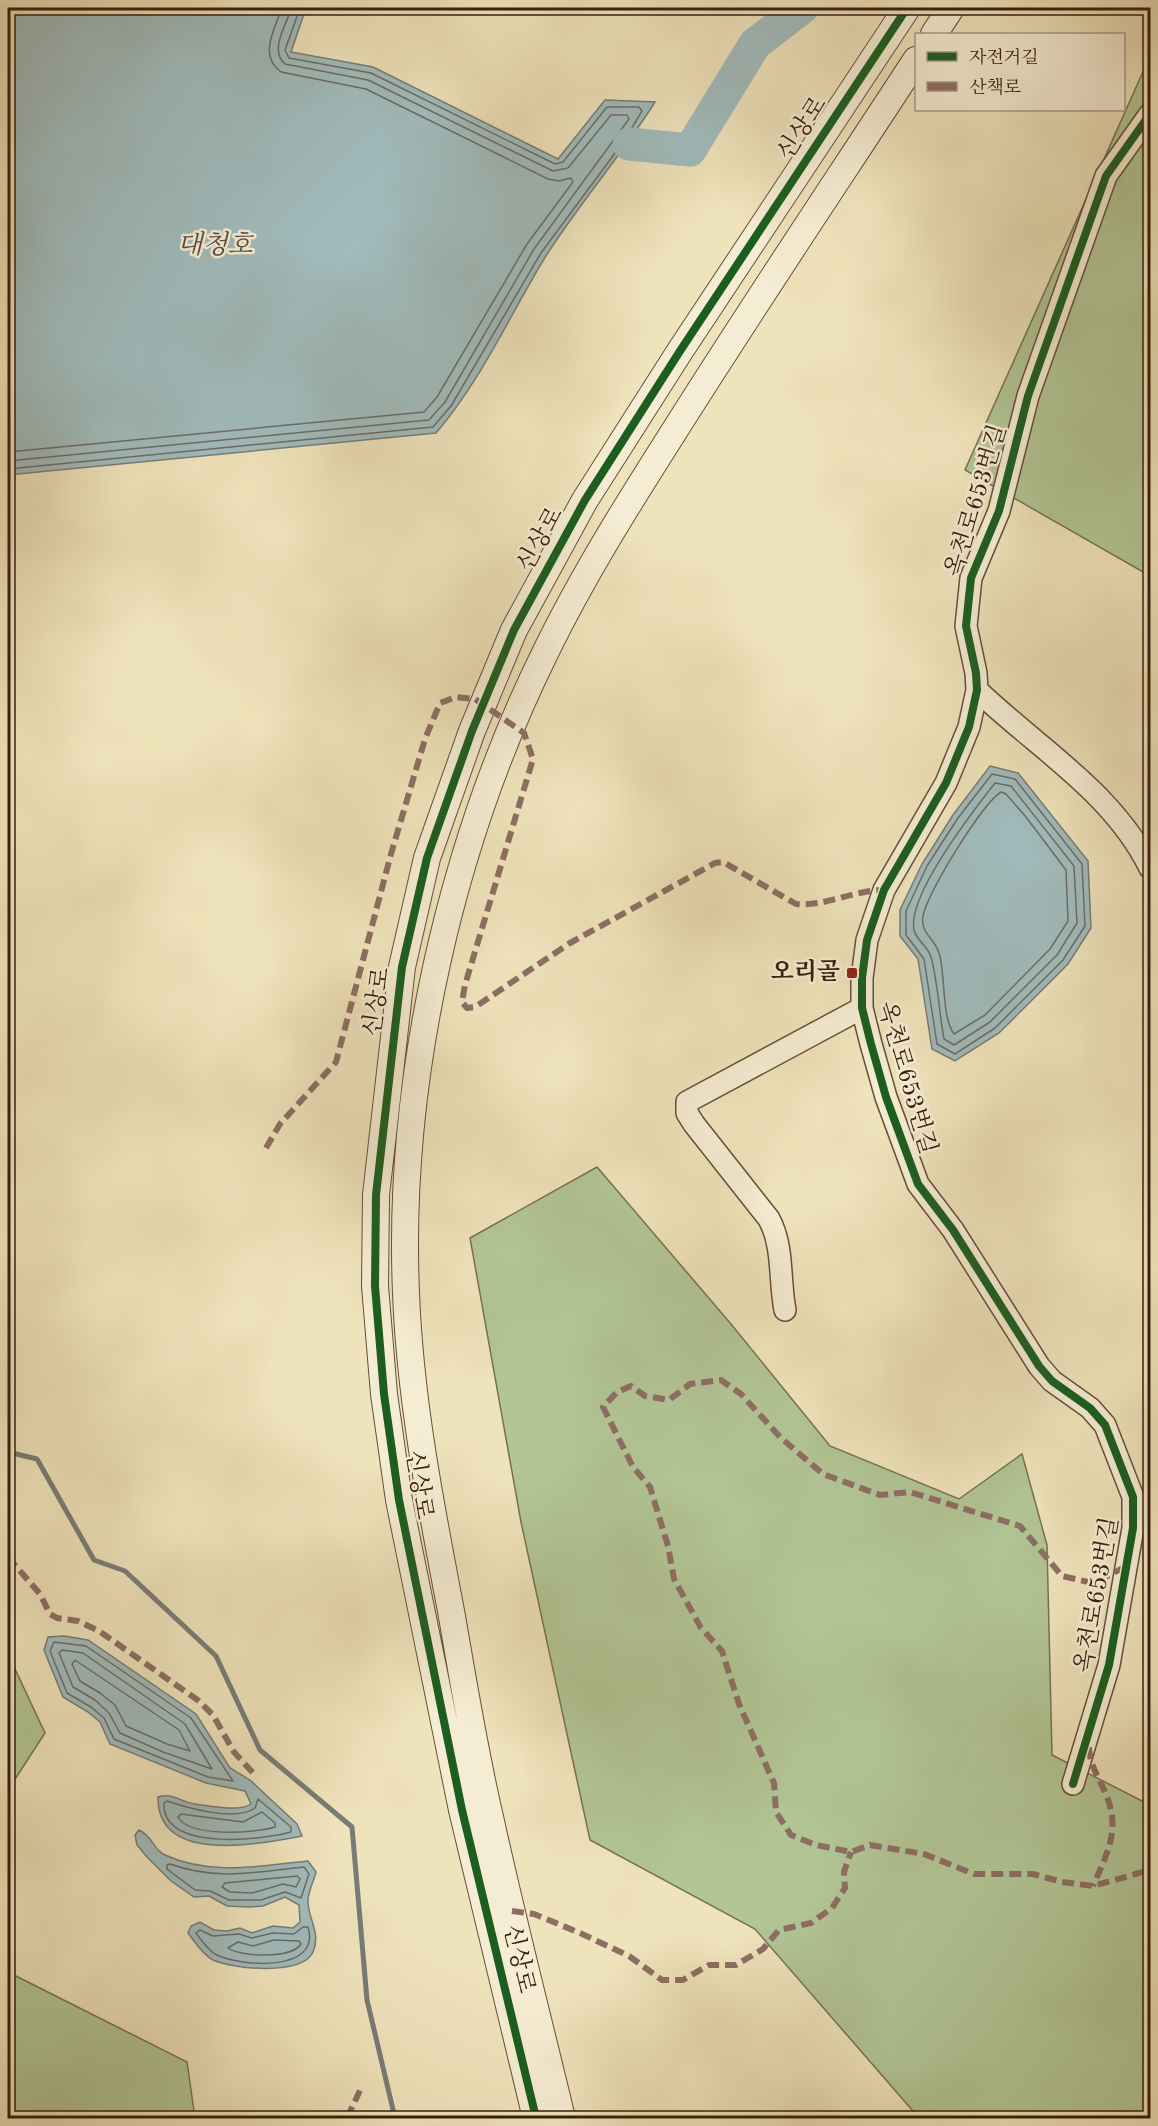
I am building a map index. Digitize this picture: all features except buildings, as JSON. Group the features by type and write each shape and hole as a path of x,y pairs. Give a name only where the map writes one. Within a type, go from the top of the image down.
{"street":[{"name":"신상로","path":"536,2118 462,1810 399,1500 384,1394 375,1286 376,1195 402,967 427,858 472,730 514,630 585,500 680,351 907,8"},
{"path":"935,33 951,8"},
{"name":"신상로","path":"562,2118 482,1777 430,1501 414,1394 406,1292 407,1199 414,1112 433,978 460,870 503,747 547,649 616,522 915,62"},
{"name":"옥천로653번길","path":"1073,1784 1109,1665 1133,1528 1133,1497 1105,1425 1090,1408 1052,1382 953,1230 918,1184 886,1097 862,1008 862,978 867,940 884,890 946,783 969,727 977,690 976,673 966,626 971,578 999,511 1028,396 1106,176 1150,114"},
{"path":"977,690 1013,725 1057,756 1093,792 1120,823 1150,868"},
{"name":"옥천로653번길","path":"785,1310 780,1283 777,1235 769,1219 694,1124 687,1113 687,1102 862,1008"}],"green space":[{"path":"1150,56 1150,576 965,470"},
{"path":"597,1167 731,1324 830,1446 959,1499 1022,1454 1047,1545 1052,1755 1150,1805 1150,2118 919,2118 755,1929 590,1840 521,1522 470,1238"},
{"path":"8,1654 45,1733 8,1790"},
{"path":"8,1972 187,2062 195,2118 8,2118"}],"water":[{"name":"대청호","path":"8,8 306,8 291,52 373,67 558,159 605,100 655,102 557,239 467,392 436,433 8,475"},
{"path":"990,766 1018,773 1088,861 1091,928 1068,964 999,1033 955,1061 932,1049 918,959 900,936 900,910 922,864 953,815"},
{"path":"64,1636 88,1640 196,1714 230,1768 250,1780 297,1824 302,1836 261,1843 214,1845 192,1841 174,1833 162,1819 158,1797 172,1796 195,1804 239,1808 251,1804 245,1791 206,1783 110,1744 100,1722 63,1697 44,1650 48,1637"},
{"path":"139,1830 161,1853 200,1866 235,1868 308,1861 316,1872 308,1899 316,1939 313,1952 306,1960 296,1965 266,1968 236,1966 209,1958 188,1933 191,1926 200,1922 214,1930 227,1931 240,1928 252,1933 273,1926 293,1928 300,1922 299,1905 285,1897 263,1906 250,1907 227,1906 209,1896 194,1897 171,1881 137,1845 135,1835"}],"waterway":[{"path":"629,144 690,150 755,44 802,8"},
{"path":"8,1452 37,1459 94,1560 125,1571 216,1656 260,1750 352,1827 367,2000 395,2118"}],"marked path":[{"path":"266,1148 280,1124 336,1062 391,854 425,739 440,703 456,697 475,699 524,733 533,759 465,985 462,1002 467,1008 475,1007 570,943 715,863 723,862 796,904 818,903 884,890"},
{"path":"1125,1567 1093,1583 1062,1576 1020,1526 910,1492 880,1495 823,1474 780,1437 741,1394 721,1380 690,1384 669,1400 645,1396 631,1386 617,1392 603,1407 633,1467 650,1487 668,1546 674,1579 701,1628 722,1651 739,1704 774,1783 776,1812 791,1835 816,1845 851,1852 870,1845 924,1854 974,1874 1033,1874 1062,1882 1093,1886 1150,1870"},
{"path":"8,1557 40,1594 50,1614 57,1618 78,1621 99,1631 199,1701 213,1715 234,1752 253,1773"},
{"path":"1089,1747 1092,1764 1104,1790 1112,1816 1111,1839 1093,1886"},
{"path":"512,1911 534,1914 580,1933 629,1956 662,1980 683,1980 709,1965 736,1965 763,1949 779,1930 811,1923 832,1908 845,1888 844,1872 851,1852"},
{"path":"350,2118 349,2114 362,2086"}],"cycle path":[{"path":"536,2118 462,1810 399,1500 384,1394 375,1286 376,1195 402,967 427,858 472,731 514,630 585,500 680,351 907,8"},
{"path":"1073,1784 1109,1665 1133,1528 1133,1497 1105,1425 1090,1408 1052,1381 1039,1366 953,1230 918,1184 886,1097 871,1044 862,1008 862,978 867,940 884,890 946,783 969,727 977,690 976,673 966,626 971,578 999,511 1028,396 1106,176 1150,114"}],"place":[{"name":"오리골","path":"852,973"}]}
